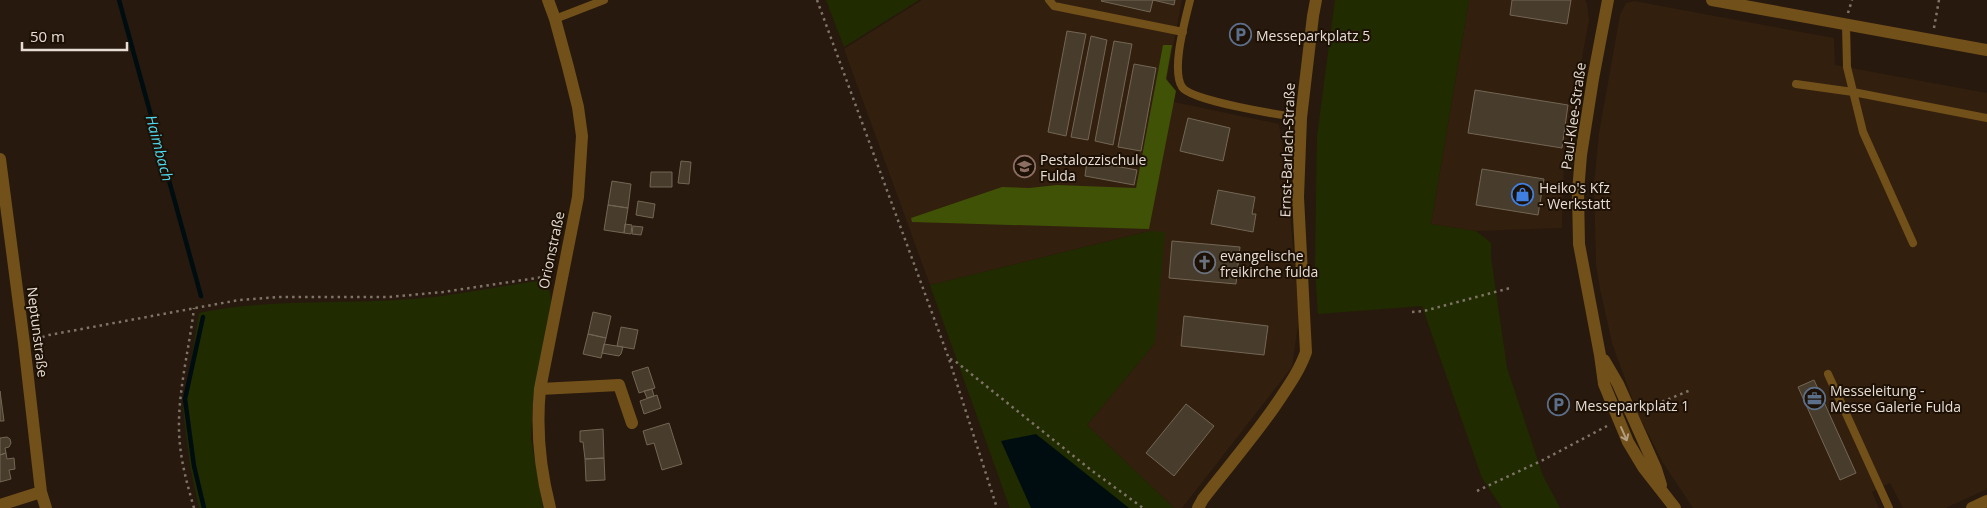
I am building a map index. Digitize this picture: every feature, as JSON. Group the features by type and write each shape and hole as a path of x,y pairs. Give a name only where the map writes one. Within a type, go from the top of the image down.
{"street":[{"name":"Orionstraße","path":"548,0 556,19 578,106 582,136 578,197 540,389 538,412 542,476 550,508"},
{"name":"Ernst-Barlach-Straße","path":"1198,508 1203,499 1261,426 1294,379 1306,352 1298,197 1301,118 1316,0"},
{"name":"Paul-Klee-Straße","path":"1608,0 1586,117 1578,192 1580,244 1600,355 1618,384 1656,469 1663,492 1675,508"},
{"path":"1712,0 1987,50"},
{"name":"Neptunstraße","path":"0,159 41,492 46,508"},
{"path":"540,389 619,385 632,423"},
{"path":"0,505 41,492"},
{"path":"1972,508 1987,501"}],"lane":[{"path":"556,19 604,0"},
{"path":"1049,0 1054,6 1183,32"},
{"path":"1190,0 1178,66 1182,87 1186,91 1212,100 1301,118"},
{"path":"1846,25 1846,67 1863,132 1913,243"},
{"path":"1796,84 1853,92 1987,118"},
{"path":"1828,374 1889,508"}],"path":[{"path":"817,0 949,359 997,508"},
{"path":"1932,40 1939,0"},
{"path":"24,343 49,335 238,300 278,297 398,296 444,292 546,276 561,277"},
{"path":"1412,312 1424,311 1510,288"},
{"path":"194,308 179,422 182,460 194,508"},
{"path":"949,359 955,361 1091,470 1143,508"},
{"path":"1636,412 1691,390"},
{"path":"1478,490 1543,460 1613,424"}],"shaded area":[{"path":"922,0 1182,0 1167,78 1174,102 1279,124 1287,177 1299,318 1292,367 1182,508 1174,508 1087,425 1155,343 1150,231 930,285 844,49"},
{"path":"1469,0 1585,0 1587,4 1589,20 1564,155 1562,228 1476,231 1431,224"},
{"path":"1634,1 1834,38 1835,65 1987,93 1987,489 1946,508 1903,508 1890,483 1872,492 1879,508 1693,508 1663,463 1637,412 1612,343 1596,265 1594,183 1599,133 1620,15 1626,3"},
{"path":"1036,434 1129,508 1031,508 1001,441"}],"green space":[{"path":"826,0 919,0 844,47"},
{"path":"1335,0 1469,0 1431,224 1476,231 1491,243 1491,258 1507,368 1543,476 1560,508 1502,508 1482,478 1422,306 1318,314 1315,268 1317,137"},
{"path":"1163,45 1172,45 1166,79 1176,91 1149,229 912,222 911,218 1002,187 1029,188 1057,185 1136,188"},
{"path":"1150,231 1165,232 1155,343 1087,425 1174,508 1010,508 930,285"},
{"path":"537,281 548,289 551,302 533,399 531,438 543,508 199,508 190,466 183,409 199,313 252,305 428,298"}],"building":[{"path":"1102,0 1153,0 1150,12"},
{"path":"1153,0 1175,0 1174,5"},
{"path":"1512,0 1571,0 1567,24 1510,15"},
{"path":"1067,31 1086,34 1066,136 1048,132"},
{"path":"1091,36 1107,40 1088,140 1071,137"},
{"path":"1114,41 1132,44 1113,145 1095,141"},
{"path":"1134,64 1156,68 1141,151 1118,147"},
{"path":"1475,90 1568,105 1562,148 1468,133"},
{"path":"1188,118 1230,128 1223,161 1180,151"},
{"path":"681,161 691,162 689,184 678,183"},
{"path":"1087,161 1137,170 1134,185 1085,176"},
{"path":"1482,169 1544,179 1538,215 1476,205"},
{"path":"651,172 672,172 672,187 650,187"},
{"path":"612,181 631,184 628,208 608,205"},
{"path":"1218,190 1255,197 1252,214 1256,214 1253,232 1211,224"},
{"path":"638,201 655,204 653,218 636,215"},
{"path":"608,205 628,208 624,233 604,230"},
{"path":"625,224 632,225 631,234 624,233"},
{"path":"633,226 643,227 641,235 632,234"},
{"name":"evangelische freikirche fulda","path":"1172,241 1240,247 1236,284 1169,278"},
{"path":"593,312 611,316 606,338 588,334"},
{"path":"1184,316 1268,326 1264,355 1181,346"},
{"path":"621,327 638,330 634,349 617,346"},
{"path":"588,334 606,338 601,358 583,354"},
{"path":"604,344 623,347 621,354 619,356 602,353"},
{"path":"648,367 655,388 639,393 632,372"},
{"path":"1814,380 1856,473 1840,480 1798,387"},
{"path":"652,389 654,396 647,398 644,391"},
{"path":"0,391 4,421 0,421"},
{"path":"657,395 661,408 644,414 640,401"},
{"path":"1186,404 1214,426 1174,476 1146,453"},
{"path":"669,423 682,464 662,470 654,443 647,445 643,431"},
{"path":"603,429 604,458 585,459 583,442 580,442 580,431"},
{"path":"7,437 11,443 9,447 5,448 6,453 0,455 0,438"},
{"path":"6,453 7,459 14,458 15,469 9,470 11,479 0,482 0,455"},
{"path":"604,458 605,480 586,481 585,459"}],"waterway":[{"name":"Haimbach","path":"119,0 201,296"},
{"name":"Haimbach","path":"203,317 185,399 194,466 204,508"}],"place":[{"name":"Messeparkplatz 5","path":"1240,35"},
{"name":"Pestalozzischule Fulda","path":"1024,167"},
{"name":"Heiko's Kfz - Werkstatt","path":"1523,195"},
{"name":"evangelische freikirche fulda","path":"1204,263"},
{"name":"Messeleitung - Messe Galerie Fulda","path":"1814,398"},
{"name":"Messeparkplatz 1","path":"1559,405"}]}
